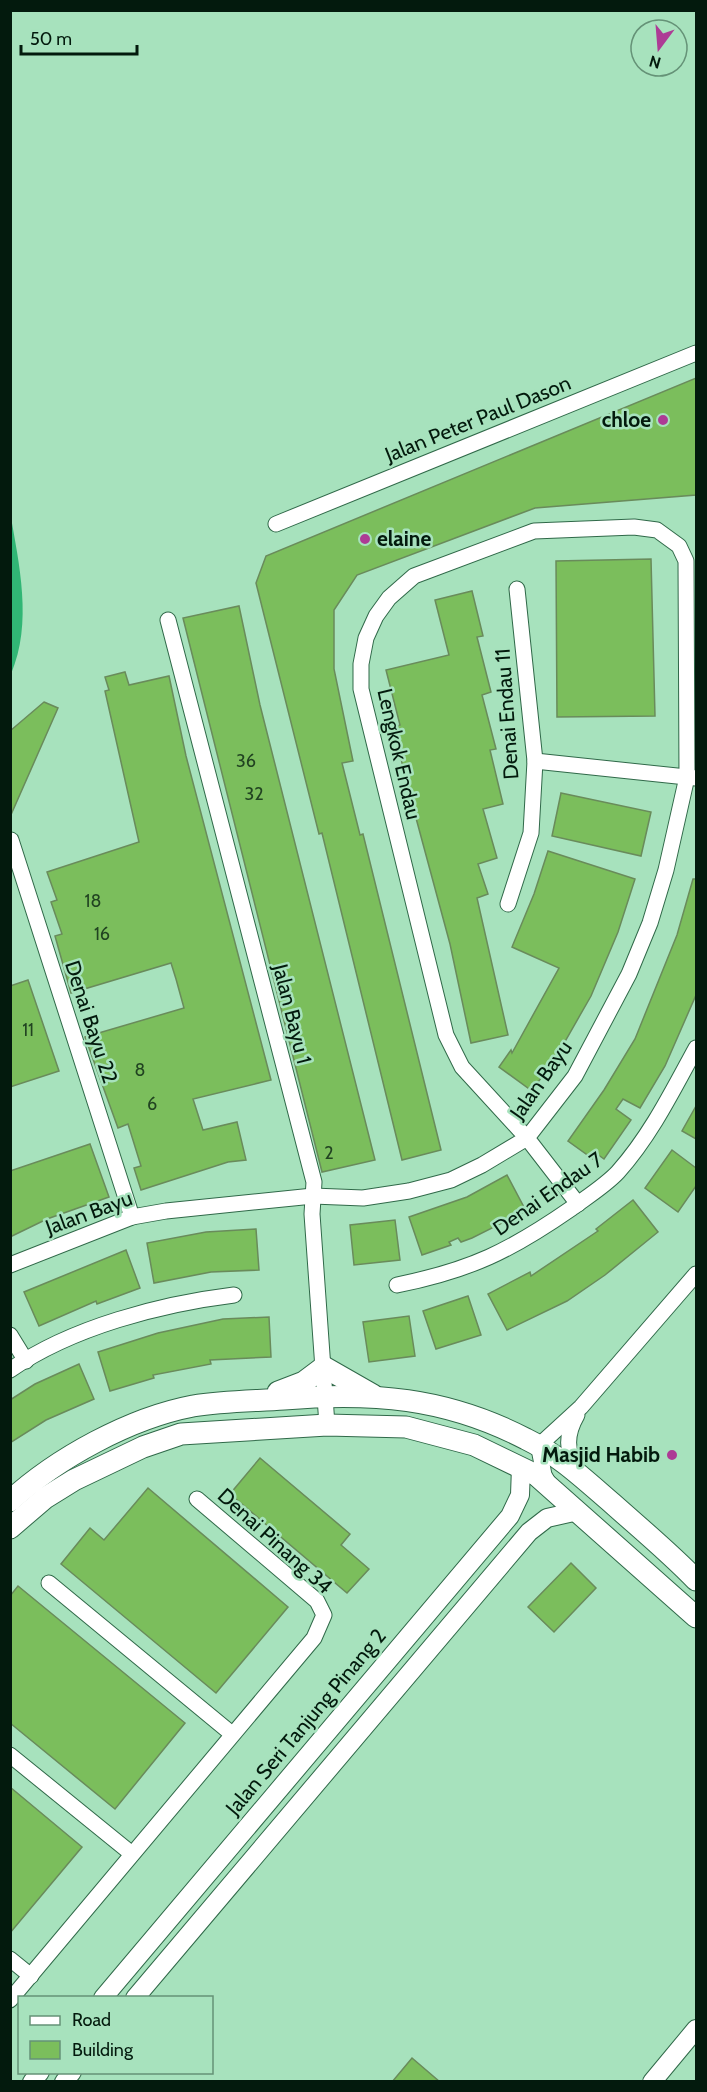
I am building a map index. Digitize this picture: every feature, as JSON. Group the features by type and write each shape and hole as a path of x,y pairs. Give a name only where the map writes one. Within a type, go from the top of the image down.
{"main road":[{"path":"254,1401 304,1382 324,1367 373,1396"},
{"path":"10,1501 52,1468 86,1447 148,1419 193,1406 325,1396 373,1396 417,1401 450,1409 525,1438 542,1448 577,1472 696,1580"},
{"path":"10,1528 45,1498 74,1480 143,1447 181,1434 327,1425 405,1427 439,1434 474,1445 521,1467 549,1484 696,1617"}],"street":[{"name":"Jalan Peter Paul Dason","path":"276,524 696,353"},
{"name":"Lengkok Endau","path":"578,1204 527,1138 462,1067 446,1035 361,689 361,664 366,638 389,598 414,576 534,531 634,527 657,530 679,546 686,561"},
{"name":"Jalan Bayu","path":"10,1266 132,1217 166,1211 313,1196 363,1198 409,1191 451,1180 482,1165 527,1138 575,1076 629,974 650,922 692,777 686,561"},
{"name":"Denai Endau 11","path":"508,904 531,833 535,761 517,589"},
{"name":"Jalan Bayu 1","path":"168,620 314,1182 327,1425"},
{"path":"535,761 692,777"},
{"name":"Denai Bayu 22","path":"11,840 132,1217"},
{"name":"Denai Endau 7","path":"398,1285 447,1275 488,1260 536,1233 578,1204 623,1165 666,1102 696,1048"},
{"path":"549,1484 541,1467 542,1448 550,1434 581,1407 696,1274"},
{"path":"10,1370 77,1336 133,1315 194,1300 234,1295"},
{"path":"10,1335 26,1360"},
{"path":"577,1472 567,1448 567,1439 581,1407"},
{"name":"Jalan Seri Tanjung Pinang 2","path":"105,1996 510,1516 520,1495 521,1467"},
{"name":"Denai Pinang 34","path":"197,1499 317,1601 324,1615 314,1638 232,1734"},
{"path":"137,1996 529,1532 555,1515 578,1511"},
{"path":"10,2000 232,1734 49,1582"},
{"path":"10,1755 132,1854"},
{"path":"10,1959 31,1976"},
{"path":"652,2082 696,2029"}],"shaded area":[{"path":"10,512 20,573 23,614 18,655 11,674"}],"building":[{"path":"696,378 696,495 535,508 357,575 334,610 334,669 353,761 342,763 360,835 363,834 441,1150 402,1160 322,833 319,834 256,583 266,556"},
{"path":"651,559 655,716 557,717 556,561"},
{"path":"472,591 483,636 477,637 491,692 482,695 496,749 490,750 503,804 483,809 497,858 478,864 488,894 477,898 508,1035 471,1043 450,944 406,781 394,727 400,725 386,670 449,655 435,600"},
{"path":"239,606 260,705 375,1160 322,1172 183,618"},
{"path":"125,672 129,685 169,676 186,756 271,1080 193,1099 203,1130 237,1122 246,1160 228,1162 141,1190 134,1168 141,1166 128,1124 118,1128 85,1037 184,1008 176,979 171,963 71,993 55,936 62,934 51,902 57,900 47,872 139,842 105,691 109,690 105,677"},
{"path":"44,702 58,708 10,817 10,731"},
{"path":"561,793 651,812 641,856 552,836"},
{"path":"548,851 635,879 618,932 591,996 559,1052 532,1091 499,1067 511,1050 512,1053 559,968 512,947 534,894"},
{"path":"693,879 696,879 696,995 665,1066 640,1108 623,1099 616,1109 631,1120 604,1159 597,1154 593,1159 568,1141 604,1090 635,1039 677,935"},
{"path":"28,980 59,1071 10,1087 10,986"},
{"path":"696,1106 696,1139 682,1131"},
{"path":"90,1144 109,1197 47,1219 10,1237 10,1171"},
{"path":"672,1150 696,1168 696,1186 678,1212 645,1188"},
{"path":"507,1175 526,1211 472,1238 461,1242 458,1238 449,1242 451,1245 422,1255 409,1217 467,1197"},
{"path":"633,1200 658,1232 605,1275 567,1301 507,1330 488,1294 530,1272 531,1276 598,1231 596,1229"},
{"path":"395,1220 400,1260 354,1265 350,1225"},
{"path":"256,1229 259,1270 211,1272 154,1283 147,1243 206,1232"},
{"path":"126,1250 140,1288 97,1304 96,1301 39,1326 24,1292"},
{"path":"468,1296 481,1335 436,1349 423,1311"},
{"path":"409,1316 415,1356 369,1362 363,1322"},
{"path":"269,1317 271,1357 210,1360 211,1364 153,1375 154,1378 110,1391 98,1352 158,1333 223,1319"},
{"path":"79,1364 94,1399 46,1420 10,1443 10,1400 35,1384"},
{"path":"260,1458 350,1534 341,1545 369,1569 347,1593 230,1494"},
{"path":"148,1488 288,1607 216,1693 61,1564 90,1528 104,1540"},
{"path":"571,1563 596,1588 554,1632 528,1607"},
{"path":"18,1586 185,1723 115,1809 10,1723 10,1596"},
{"path":"10,1787 82,1847 10,1933"},
{"path":"412,2058 440,2082 392,2082"}],"place":[{"name":"chloe","path":"663,420"},
{"name":"elaine","path":"365,539"},
{"name":"Masjid Habib","path":"672,1455"}]}
